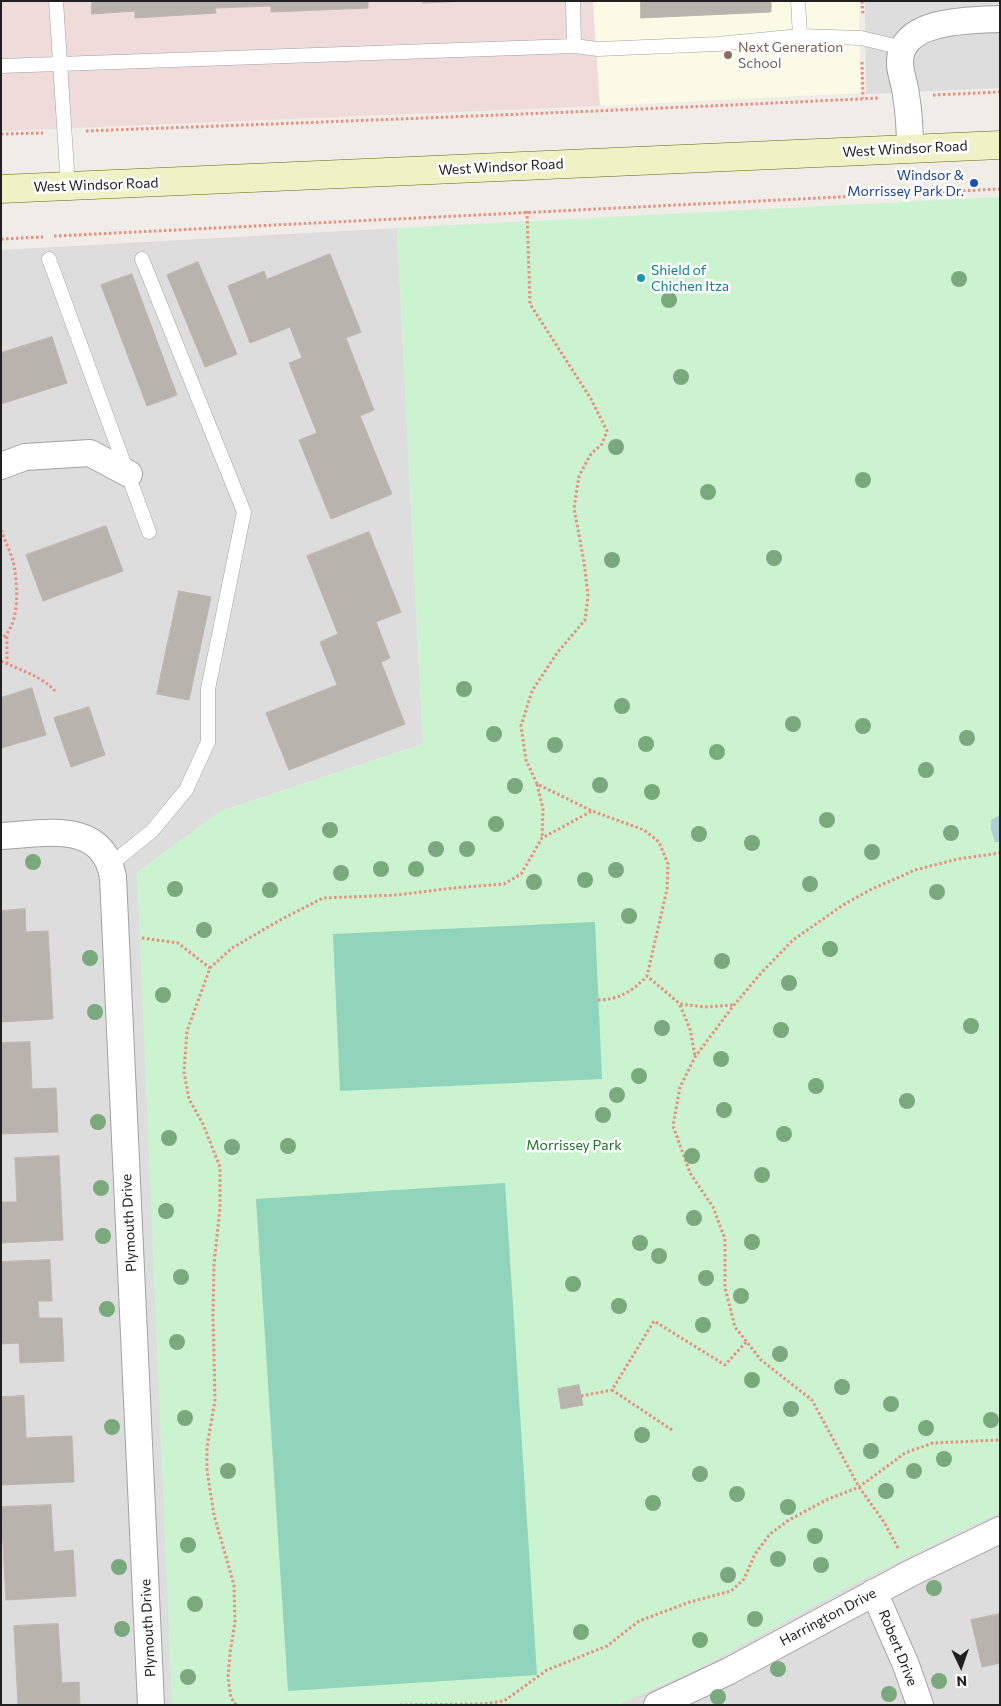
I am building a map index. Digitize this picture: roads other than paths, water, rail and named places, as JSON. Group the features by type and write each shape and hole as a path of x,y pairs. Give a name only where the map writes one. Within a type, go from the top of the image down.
{"main road":[{"name":"West Windsor Road","path":"1,189 1000,145"}],"street":[{"path":"910,149 909,118 900,64 903,48 916,32 935,25 972,20 1000,19"},
{"path":"1,466 25,457 90,453 129,474"},
{"path":"1,836 66,833 85,837 99,846 111,864"},
{"name":"Plymouth Drive","path":"111,864 151,1705"},
{"name":"Harrington Drive","path":"657,1705 729,1671 874,1592 1000,1530"},
{"name":"Robert Drive","path":"874,1592 906,1665 920,1705"}],"lane":[{"path":"56,1 68,186"},
{"path":"573,1 574,46"},
{"path":"798,1 800,36"},
{"path":"1,66 574,46 598,49 718,44 800,36 861,38 903,48"},
{"path":"49,260 149,532"},
{"path":"111,864 152,831 186,790 208,742 208,689 244,512 142,260"}],"water":[{"path":"1000,815 1000,842 995,842 991,829 991,820"}],"place":[{"name":"Next Generation School","path":"728,55"},
{"name":"Windsor & Morrissey Park Dr.","path":"974,183"},
{"name":"Shield of Chichen Itza","path":"641,278"}],"park label":[{"name":"Morrissey Park","path":"574,1145"}]}
